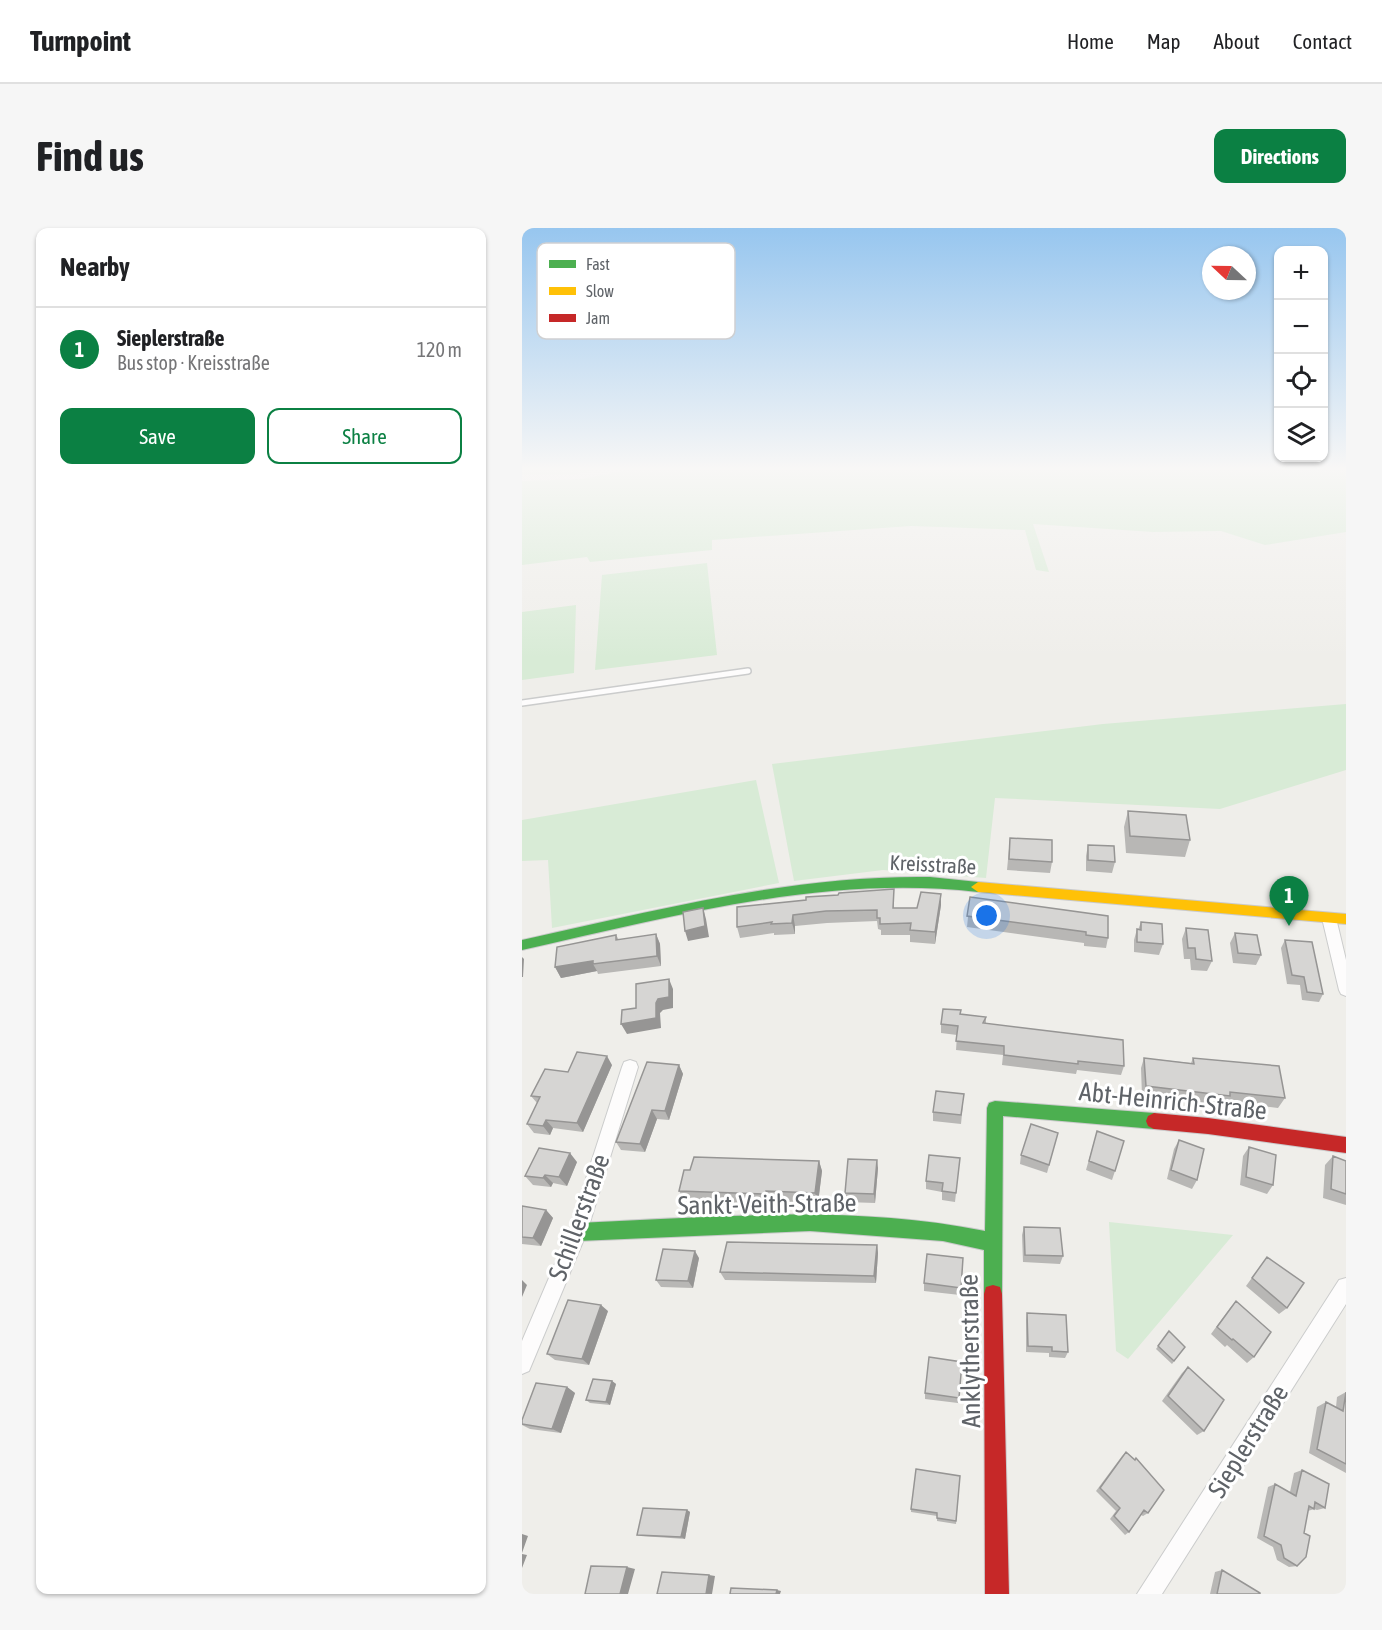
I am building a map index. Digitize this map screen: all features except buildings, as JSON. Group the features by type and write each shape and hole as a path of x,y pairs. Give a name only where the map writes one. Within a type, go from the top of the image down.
{"street":[{"name":"Kreisstraße","path":"522,945 755,895 836,884 878,882 925,882 1346,919"},
{"path":"1329,918 1346,990"},
{"name":"Schillerstraße","path":"522,1364 578,1232 630,1067"},
{"name":"Abt-Heinrich-Straße","path":"995,1108 1208,1126 1346,1145"},
{"name":"Anklytherstraße","path":"995,1108 992,1242 996,1594"},
{"name":"Sankt-Veith-Straße","path":"578,1232 810,1222 943,1232 992,1242"},
{"name":"Sieplerstraße","path":"1149,1594 1346,1287"}],"lane":[{"path":"522,703 748,671"}],"green space":[{"path":"522,531 844,531 712,540 712,550 590,562 587,557 522,565"},
{"path":"1025,531 1035,531 1049,572 1036,570"},
{"path":"1134,531 1346,531 1265,545 1221,531"},
{"path":"707,563 717,655 595,670 602,575"},
{"path":"576,605 574,673 522,680 522,612"},
{"path":"1346,704 1346,770 1220,809 995,798 986,878 883,870 794,881 772,764 1103,724"},
{"path":"756,780 779,883 552,928 548,860 522,861 522,820"},
{"path":"1109,1222 1233,1235 1128,1359 1116,1351"}],"traffic: fast":[{"path":"522,945 671,912 771,893 872,883 923,882 978,887"},
{"path":"993,1294 995,1108 1154,1121"},
{"path":"578,1232 810,1222 943,1232 992,1242"}],"traffic: slow":[{"path":"978,887 1346,919"}],"traffic: jam":[{"path":"1154,1121 1346,1145"},
{"path":"993,1294 997,1594"}],"place":[{"name":"Sieplerstraße","path":"1289,926"}]}
